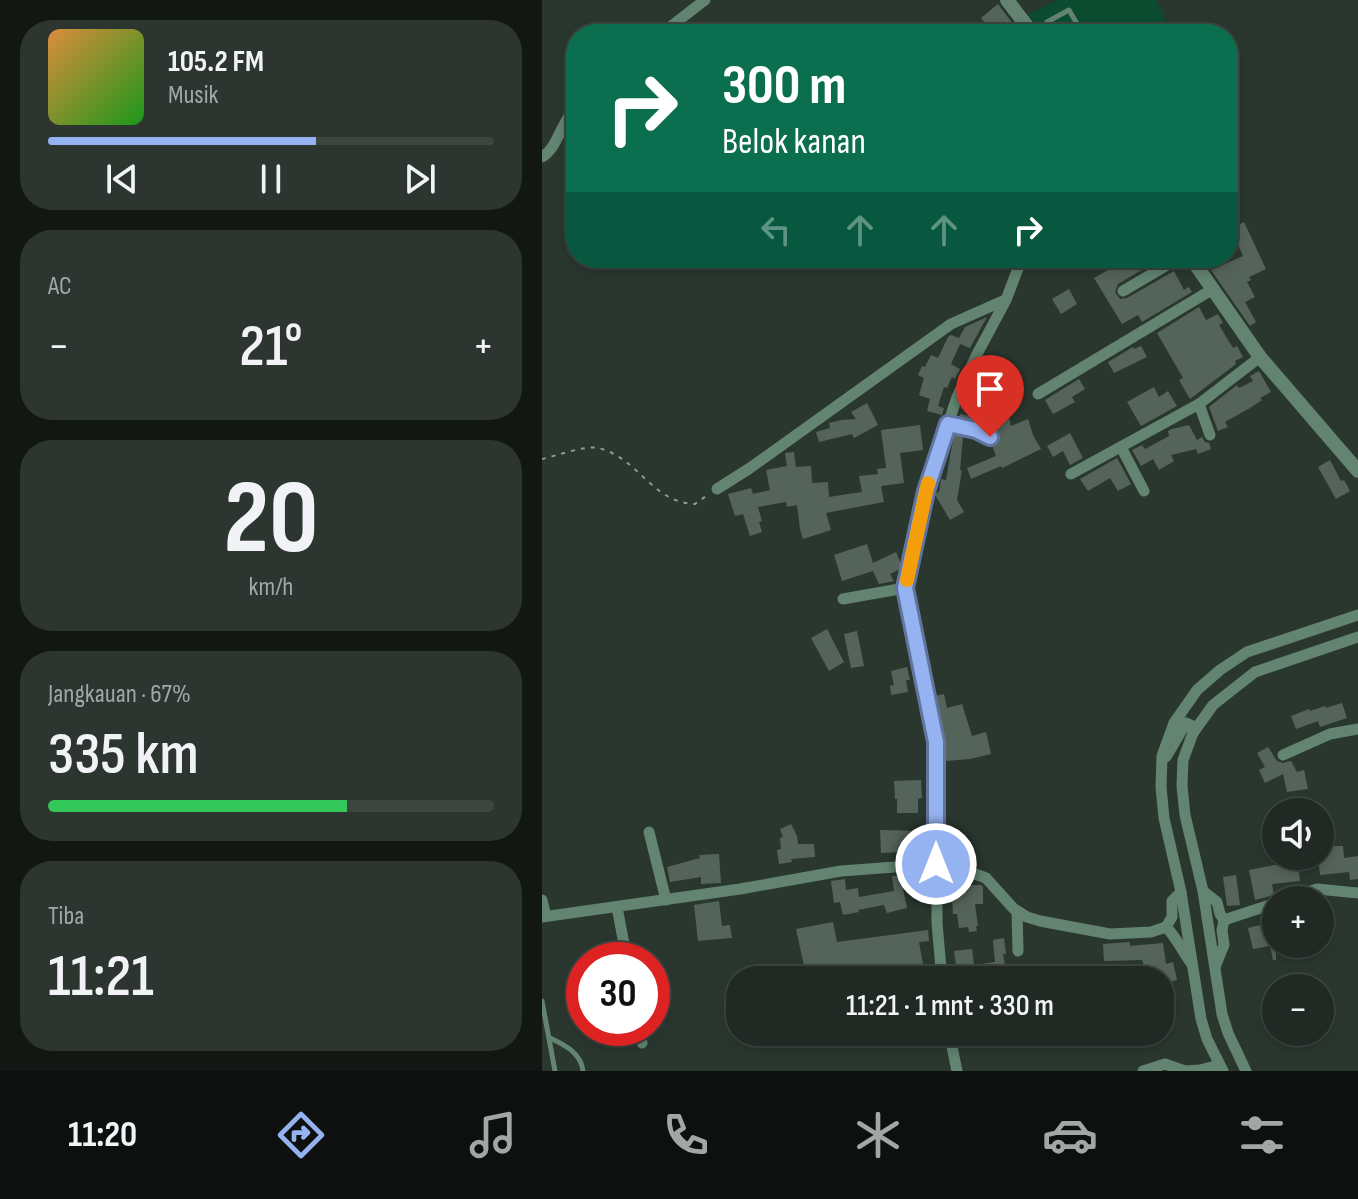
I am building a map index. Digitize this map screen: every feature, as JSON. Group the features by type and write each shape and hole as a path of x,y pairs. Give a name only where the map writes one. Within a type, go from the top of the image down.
{"street":[{"path":"674,24 705,0"},
{"path":"1007,0 1025,24"},
{"path":"542,157 549,153 566,120"},
{"path":"941,966 937,923 936,742 905,588 926,491 957,397 1006,300 1018,268"},
{"path":"1123,291 1162,268"},
{"path":"1198,268 1260,357 1358,471"},
{"path":"1038,394 1213,289"},
{"path":"717,489 951,324 1006,300"},
{"path":"1071,474 1199,404 1260,357"},
{"path":"1199,404 1210,435"},
{"path":"948,424 976,430 990,437"},
{"path":"1121,447 1144,491"},
{"path":"843,599 905,588"},
{"path":"1143,1071 1165,1064 1185,1071 1221,1068 1201,1019 1181,892 1164,818 1162,756 1174,723 1197,690 1247,652 1358,615"},
{"path":"1246,1071 1222,1014 1203,891 1185,815 1183,760 1196,728 1213,705 1255,672 1358,637"},
{"path":"1162,764 1186,723 1196,728"},
{"path":"1283,755 1330,734 1358,729"},
{"path":"649,832 666,900"},
{"path":"542,900 544,916 666,900 841,871 936,864 986,878 1017,911 1040,921 1110,934 1151,932 1166,927 1172,917 1172,901 1181,892"},
{"path":"1203,891 1217,902 1224,920 1224,945 1215,968"},
{"path":"1334,891 1358,893"},
{"path":"617,907 624,942"},
{"path":"1224,920 1262,908"},
{"path":"1017,911 1018,951"},
{"path":"1166,927 1176,937 1180,949 1192,964"},
{"path":"952,1046 957,1071"}],"lane":[{"path":"1048,24 1047,22 1069,10 1077,24"},
{"path":"542,1001 555,1071"},
{"path":"549,1037 569,1047 582,1063 583,1071"}],"path":[{"path":"542,459 596,447 624,460 672,501 695,504 717,489"}],"green space":[{"path":"1057,0 1157,0 1167,24 1029,24 1024,17"}],"building":[{"path":"998,4 1013,24 986,24 981,18"},
{"path":"1244,222 1266,269 1249,277 1251,280 1247,282 1255,297 1245,302 1256,322 1250,326 1211,270 1238,268 1238,258 1243,256 1238,245 1238,225"},
{"path":"1112,268 1145,268 1118,284 1115,292 1120,299 1174,271 1184,290 1189,287 1192,292 1142,322 1138,315 1122,324 1094,278"},
{"path":"1069,289 1077,304 1061,314 1052,299"},
{"path":"1199,307 1206,320 1218,314 1223,323 1219,325 1233,348 1237,346 1243,357 1190,399 1179,380 1183,378 1157,333"},
{"path":"987,317 970,348 960,344 951,364 960,369 947,388 944,387 938,406 944,408 942,415 927,411 930,399 919,395 924,378 918,375 922,366 925,367 931,355 938,358 948,337 959,338 965,327"},
{"path":"1141,346 1147,357 1114,373 1108,362 1133,347"},
{"path":"1259,371 1271,392 1225,422 1228,427 1218,431 1209,407 1237,385 1239,388 1253,381 1250,376"},
{"path":"1079,379 1085,389 1072,397 1075,402 1053,414 1045,400"},
{"path":"1154,387 1159,397 1168,391 1177,406 1141,426 1127,402"},
{"path":"867,403 878,425 854,438 852,434 819,442 816,432 830,428 829,423 856,419 851,412"},
{"path":"996,405 998,420 1009,417 1011,426 1028,419 1041,449 971,479 967,468 996,456 992,445 998,436 991,423 959,418 960,414 970,416 970,408"},
{"path":"920,425 923,450 900,453 904,483 881,486 884,502 826,513 831,530 803,539 797,505 787,507 786,502 758,507 762,532 750,536 743,514 735,516 728,494 751,488 753,494 770,490 766,470 787,466 785,453 794,452 796,467 811,466 812,483 828,482 829,497 862,492 859,476 878,474 877,469 886,468 881,430"},
{"path":"1189,425 1197,440 1202,437 1211,449 1198,454 1196,449 1171,455 1174,461 1159,470 1153,459 1141,466 1132,450 1142,445 1145,449 1169,436 1168,431"},
{"path":"1070,433 1083,458 1070,465 1063,451 1053,457 1047,446"},
{"path":"954,434 963,436 957,500 964,512 950,520 934,493 939,492 941,479 946,480"},
{"path":"1117,458 1131,484 1118,491 1110,478 1088,491 1080,479"},
{"path":"1330,460 1350,491 1336,499 1318,467"},
{"path":"867,544 873,563 896,552 901,564 900,569 890,574 894,581 879,584 873,571 842,581 834,555"},
{"path":"827,629 844,662 829,671 811,638"},
{"path":"857,631 864,666 851,668 844,634"},
{"path":"907,667 910,680 906,680 908,692 891,695 890,686 894,685 891,671"},
{"path":"944,694 947,708 962,704 972,736 986,732 991,754 946,761 935,696"},
{"path":"1342,703 1347,718 1320,727 1318,721 1296,729 1291,716"},
{"path":"1268,747 1277,761 1291,761 1297,772 1304,770 1308,789 1287,792 1283,774 1265,783 1259,770 1265,767 1257,753"},
{"path":"921,780 922,798 918,799 918,813 897,813 894,781"},
{"path":"791,824 798,844 814,844 815,857 791,859 792,862 779,864 777,850 781,849 780,838 783,837 780,829"},
{"path":"928,826 928,851 881,853 880,830 917,831 916,828"},
{"path":"946,831 959,831 960,860 946,858"},
{"path":"1334,846 1343,846 1344,858 1358,856 1358,879 1350,880 1349,872 1320,875 1319,870 1334,870"},
{"path":"719,854 721,883 701,884 701,877 670,882 667,867 700,858 699,855"},
{"path":"1262,867 1262,870 1299,870 1300,881 1262,886 1262,898 1255,900 1249,870"},
{"path":"907,875 908,883 902,884 907,908 887,913 884,905 843,915 840,902 834,903 831,881 845,879 846,890 858,888 859,897 894,891 892,876"},
{"path":"1236,875 1240,905 1227,906 1223,877"},
{"path":"947,876 968,880 967,885 983,887 983,904 975,904 977,931 969,932 968,927 959,928 957,914 953,914 952,898 946,897"},
{"path":"719,901 722,926 730,925 732,938 698,941 694,905"},
{"path":"833,922 837,942 928,930 929,941 919,942 923,966 804,966 796,929"},
{"path":"1260,925 1262,947 1253,949 1248,928"},
{"path":"1004,938 1005,966 956,966 954,951 972,949 974,965 995,962 993,940"},
{"path":"1130,942 1130,946 1163,943 1166,964 1173,962 1174,966 1144,966 1142,960 1104,961 1103,944"}],"slow traffic":[{"path":"907,580 928,483"}],"route":[{"path":"936,864 937,750 905,588 926,491 948,424 976,430 990,437"}]}
